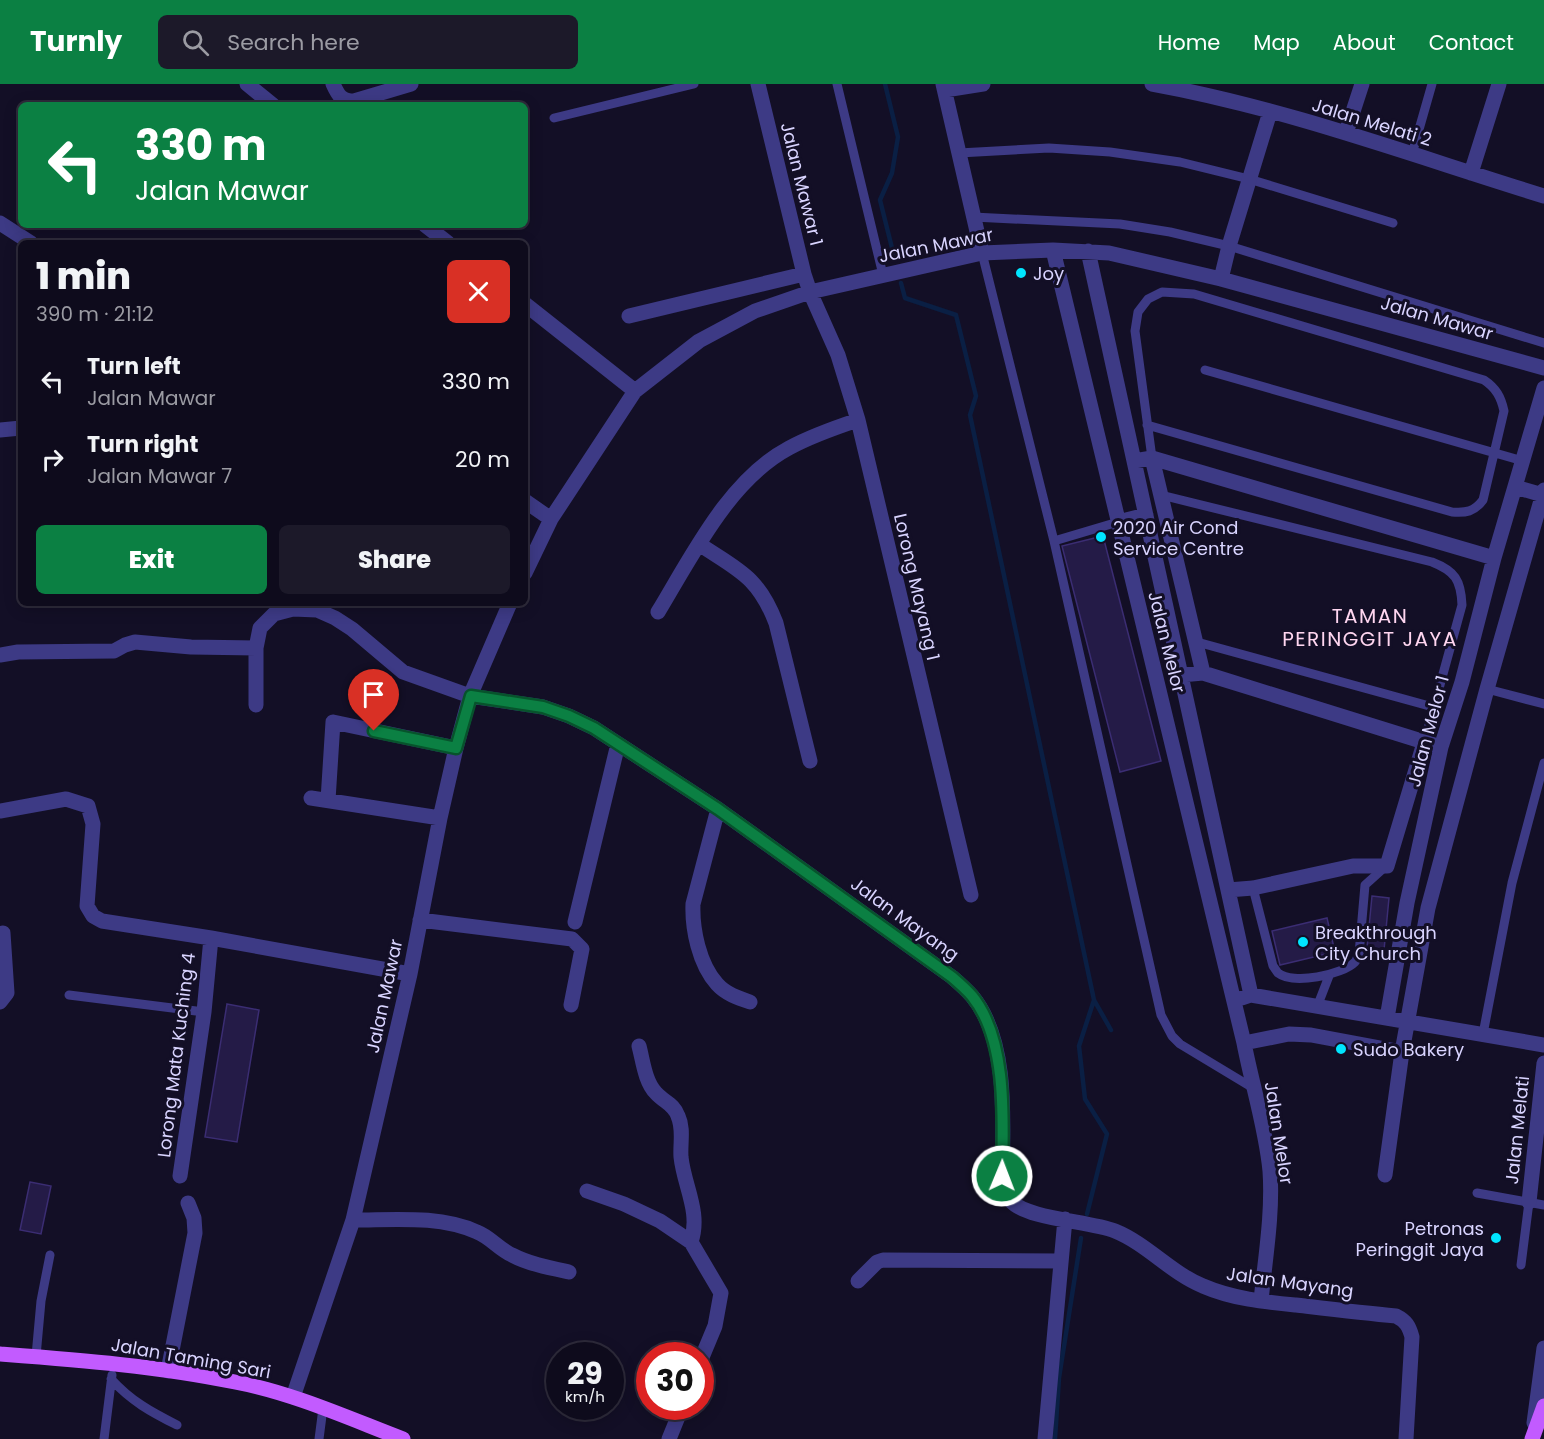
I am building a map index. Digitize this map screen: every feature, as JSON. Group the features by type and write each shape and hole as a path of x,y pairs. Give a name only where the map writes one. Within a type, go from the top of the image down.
{"main road":[{"name":"Jalan Taming Sari","path":"0,1353 36,1356 112,1371 168,1371 236,1382 293,1397 403,1439"},
{"path":"1532,1437 1544,1406"}],"street":[{"path":"246,84 269,102"},
{"path":"333,84 340,98 354,101 411,84"},
{"name":"Jalan Mawar 1","path":"758,84 810,292"},
{"path":"982,253 944,87 983,84"},
{"name":"Jalan Melati 2","path":"1152,84 1189,91 1346,133 1544,196"},
{"path":"1346,133 1362,84"},
{"path":"1471,173 1499,84"},
{"path":"1221,279 1270,112"},
{"path":"0,223 26,240"},
{"path":"429,228 444,240"},
{"name":"Jalan Mawar","path":"528,567 551,519 635,391 699,341 755,312 810,292 982,253 1053,250 1109,253 1221,279 1544,368"},
{"name":"Jalan Melor","path":"1053,250 1244,1043 1270,1171 1270,1200 1261,1301"},
{"name":"Jalan Melor","path":"1088,251 1251,995"},
{"path":"629,316 804,274"},
{"path":"749,289 755,312"},
{"name":"Lorong Mayang 1","path":"810,292 838,355 858,420 971,895"},
{"path":"528,306 635,391"},
{"name":"Jalan Melor 1","path":"1387,1018 1407,903 1441,747 1462,682 1494,558 1544,388"},
{"path":"658,612 699,544 729,501 758,470 787,448 858,420"},
{"path":"0,430 18,428"},
{"path":"1134,461 1152,458 1494,558"},
{"path":"1152,458 1203,673"},
{"path":"1385,1175 1402,1052 1428,908 1543,492 1515,487"},
{"path":"528,503 551,519"},
{"path":"1118,522 1146,515"},
{"path":"699,544 747,576 758,587 768,603 776,623 810,761"},
{"name":"Jalan Mawar","path":"293,1397 353,1220 410,974 456,748 471,696 507,606"},
{"name":"Jalan Mayang","path":"256,648 260,628 274,614 293,609 317,610 336,618 352,629 403,672 471,696 552,710 594,728 718,809 952,977 973,998 988,1025 996,1054 1003,1112 1002,1176 1004,1189 1010,1200 1020,1208 1092,1224 1116,1232 1134,1241 1200,1285 1218,1292 1261,1301 1396,1316 1403,1319 1409,1326 1412,1336 1406,1439"},
{"path":"0,655 18,652 114,651 135,642 191,647 256,648 256,705"},
{"path":"1181,675 1203,673 1441,747"},
{"path":"1462,682 1487,689"},
{"path":"328,800 333,722 456,748"},
{"path":"1228,890 1253,888 1331,869 1353,866 1387,866 1424,743"},
{"path":"575,922 618,744"},
{"path":"1179,772 1201,767"},
{"path":"311,798 440,818"},
{"path":"0,811 66,800 88,806 93,824 87,906 93,916 102,921 410,974"},
{"path":"718,809 693,904 692,919 696,940 716,984 731,995 750,1002"},
{"path":"420,920 572,939 582,949 571,1005"},
{"path":"0,1002 7,993 3,933"},
{"name":"Lorong Mata Kuching 4","path":"180,1176 204,1012 211,938"},
{"path":"1233,1000 1251,995 1544,1045"},
{"path":"1244,1043 1289,1034 1311,1035 1402,1052"},
{"path":"639,1046 648,1080 656,1094 669,1102 678,1115 682,1133 683,1174 695,1216 695,1230 691,1242"},
{"name":"Jalan Melati","path":"1536,1204 1544,1063"},
{"path":"587,1191 624,1204 660,1221 691,1242 721,1293 715,1326 708,1342"},
{"path":"168,1371 195,1233 194,1218 188,1203"},
{"path":"1045,1439 1065,1219"},
{"path":"353,1220 431,1221 454,1225 478,1232 512,1255 569,1272"},
{"path":"858,1281 877,1262 883,1260 1060,1262"},
{"path":"1532,1437 1544,1348"},
{"path":"669,1439 677,1420"}],"lane":[{"path":"554,118 694,84"},
{"path":"837,84 883,275"},
{"path":"1412,154 1432,84"},
{"path":"959,153 1049,148 1110,152 1180,162 1249,179 1393,223"},
{"path":"973,217 1120,224 1170,232 1229,246 1544,343"},
{"path":"982,253 1054,541 1161,1015 1172,1036 1180,1044 1253,1088"},
{"path":"1147,425 1452,512 1464,513 1475,510 1483,500 1504,411 1501,398 1493,386 1484,380 1194,294 1162,292 1148,299 1138,312 1135,330 1147,425 1152,458"},
{"path":"1205,370 1523,461"},
{"path":"1161,495 1432,562 1445,567 1455,576 1461,589 1462,605 1424,743"},
{"path":"1054,541 1118,522"},
{"path":"1197,642 1433,707"},
{"path":"1487,689 1544,704"},
{"path":"1483,1034 1512,883 1544,763"},
{"path":"1253,888 1273,966 1278,973 1286,977 1297,978 1329,976 1355,962 1359,954 1365,885 1387,866"},
{"path":"1317,1007 1329,976"},
{"path":"69,995 204,1012"},
{"path":"1477,1193 1536,1204 1521,1265"},
{"path":"36,1356 41,1301 50,1255"},
{"path":"112,1371 127,1396 149,1411 177,1425"},
{"path":"104,1439 112,1371"},
{"path":"319,1439 323,1408"}],"building":[{"path":"1103,536 1161,761 1120,772 1062,546"},
{"path":"1372,896 1389,898 1384,950 1367,948"},
{"name":"Breakthrough City Church","path":"1327,918 1335,952 1280,965 1272,931"},
{"path":"227,1004 259,1010 237,1142 205,1137"},
{"path":"30,1182 51,1186 41,1234 20,1230"}],"waterway":[{"path":"885,84 898,137 892,173 880,200 894,256"},
{"path":"901,283 905,298 956,315 976,396 970,415 1094,1000 1079,1046 1085,1099 1107,1134 1087,1214"},
{"path":"1094,1000 1111,1030"},
{"path":"1055,1439 1059,1378 1081,1238"}],"place":[{"name":"Joy","path":"1021,273"},
{"name":"2020 Air Cond Service Centre","path":"1101,537"},
{"name":"Breakthrough City Church","path":"1303,942"},
{"name":"Sudo Bakery","path":"1341,1049"},
{"name":"Petronas Peringgit Jaya","path":"1496,1238"}],"district":[{"name":"TAMAN PERINGGIT JAYA","path":"1370,628"}],"route":[{"path":"374,731 456,748 471,696 543,707 594,728 718,809 952,977 973,998 988,1025 1001,1084 1002,1176"}]}
